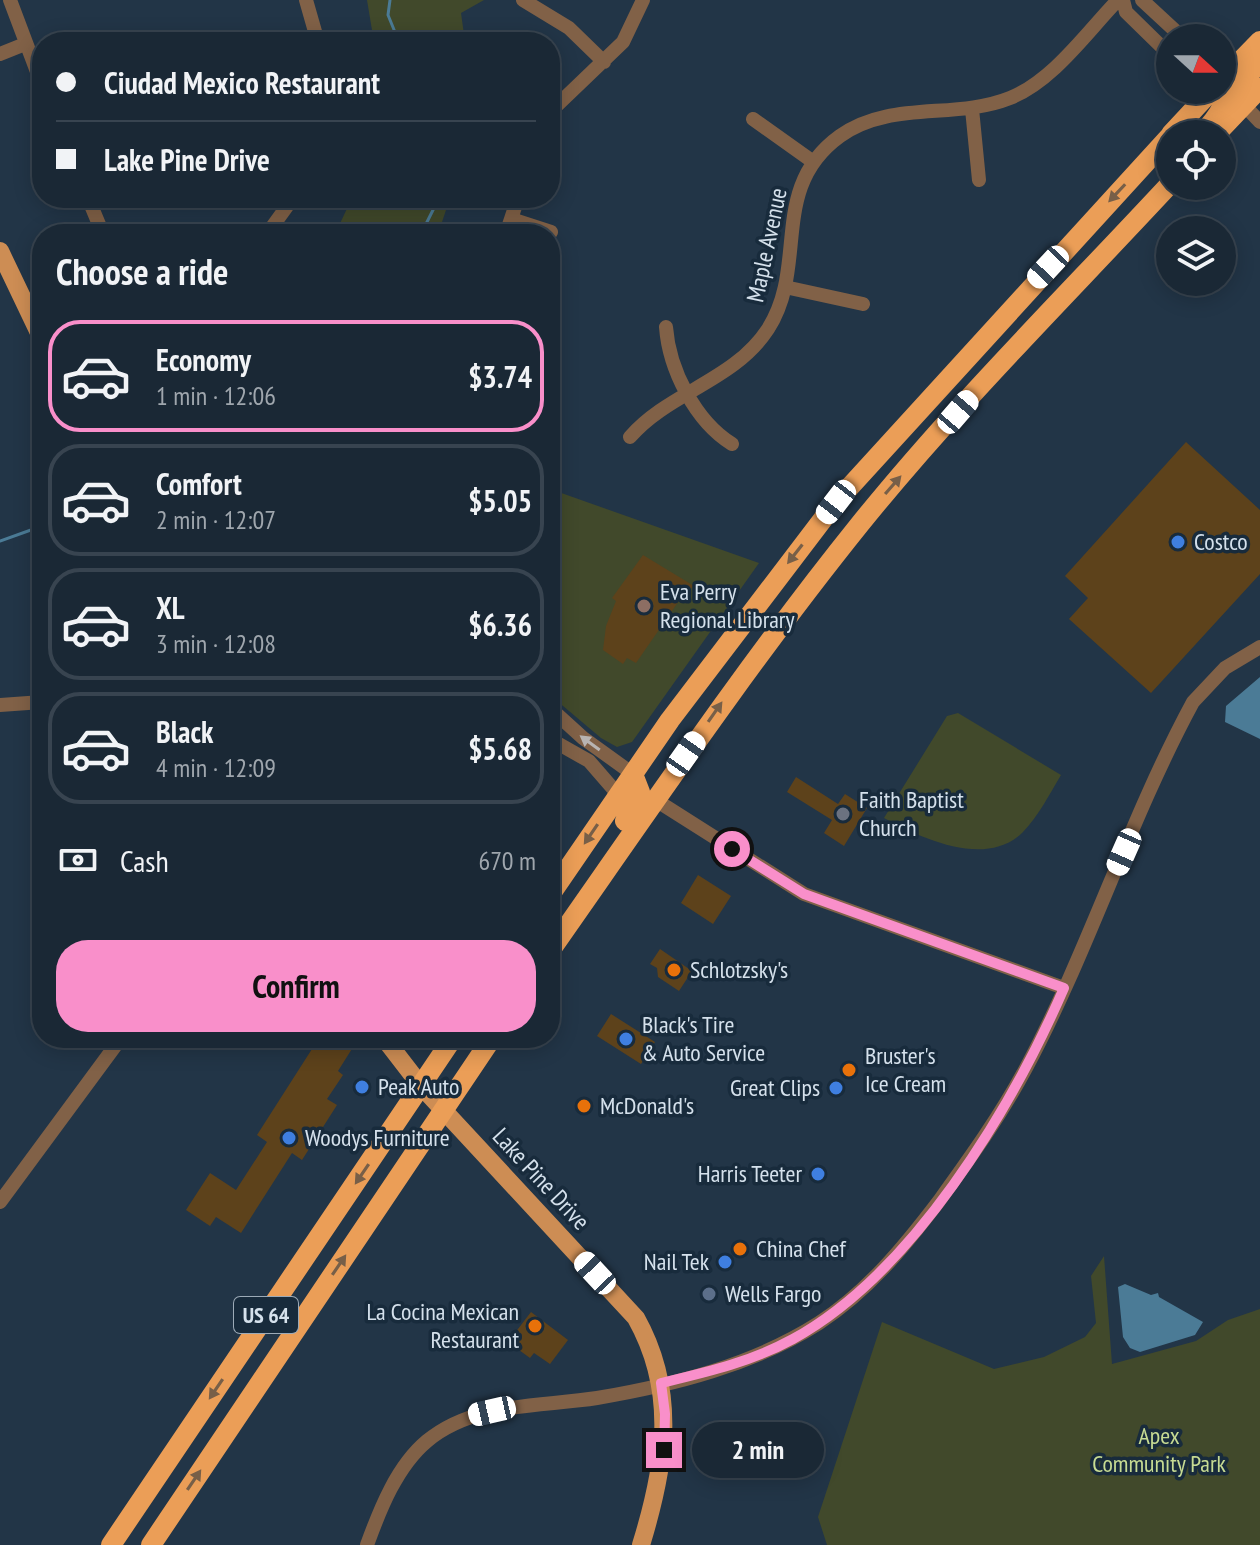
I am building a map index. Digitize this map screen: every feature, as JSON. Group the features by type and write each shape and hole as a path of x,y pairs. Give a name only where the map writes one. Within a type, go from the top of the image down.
{"highway":[{"path":"1236,64 1260,41"},
{"path":"1244,105 1238,90 1260,60"},
{"path":"1230,120 1260,88"},
{"path":"1184,120 1198,104"},
{"path":"560,880 726,646 836,502 1156,151"},
{"path":"1108,250 1156,189"},
{"path":"560,937 738,679 860,523 979,388 1156,199"},
{"path":"654,799 649,785 650,772 726,646"},
{"path":"584,902 586,886 640,792 633,774"},
{"name":"US 64","path":"111,1545 446,1048"},
{"name":"US 64","path":"151,1545 485,1048"}],"main road":[{"path":"0,251 32,318"},
{"name":"Lake Pine Drive","path":"392,1048 421,1086 636,1318 647,1338 661,1383 665,1414 664,1450 641,1545"}],"street":[{"path":"10,0 32,61"},
{"path":"306,0 315,32"},
{"path":"523,0 569,28 604,62"},
{"path":"560,103 604,62 629,33 643,0"},
{"path":"1120,0 1126,12 1156,41"},
{"name":"Maple Avenue","path":"630,437 662,407 746,355 767,330 785,287 794,205 812,161 841,136 871,120 972,109 1015,96 1040,80 1120,0"},
{"path":"1142,0 1168,24"},
{"path":"0,54 25,44"},
{"path":"1244,105 1260,122"},
{"path":"972,109 979,180"},
{"path":"753,119 812,161"},
{"path":"509,224 515,208"},
{"path":"511,219 526,224"},
{"path":"785,287 863,304"},
{"path":"666,327 668,352 688,392 707,425 732,444"},
{"path":"367,1545 407,1462 425,1443 448,1427 492,1411 593,1399 731,1366 769,1352 828,1317 878,1275 918,1228 993,1124 1026,1068 1193,702 1225,668 1260,647"},
{"path":"0,705 32,703"},
{"path":"560,716 633,774"},
{"path":"560,745 602,772 615,791 612,803"},
{"path":"654,799 804,894 1064,988"},
{"path":"0,1202 114,1048"}],"green space":[{"path":"367,0 484,0 461,13 464,32 372,32"},
{"path":"347,208 447,208 441,224 340,224"},
{"path":"560,493 759,563 632,742 617,747 601,738 560,703"},
{"path":"958,713 1061,775 1039,812 1023,832 1008,843 973,849 954,846 916,834 884,818 947,716"},
{"name":"Apex Community Park","path":"1104,1256 1112,1364 1196,1341 1228,1320 1260,1309 1260,1545 827,1545 818,1517 882,1322 994,1369 1044,1357 1085,1337 1096,1323 1091,1276"}],"water":[{"path":"1260,677 1260,739 1225,722 1226,706"},
{"path":"1125,1284 1151,1295 1158,1293 1159,1297 1203,1322 1195,1335 1140,1352 1130,1348 1123,1337 1118,1287"}],"building":[{"name":"Costco","path":"1186,442 1260,510 1260,574 1151,693 1069,619 1088,598 1065,576"},
{"name":"Eva Perry Regional Library","path":"643,555 694,586 683,595 636,663 627,658 623,664 603,650 606,626 616,601 612,598"},
{"name":"Faith Baptist Church","path":"796,777 838,804 845,794 867,808 844,846 824,833 832,820 787,792"},
{"path":"698,875 731,896 713,924 681,903"},
{"name":"Schlotzsky's","path":"660,949 692,971 679,991 658,977 657,968 650,964"},
{"name":"Black's Tire & Auto Service","path":"611,1014 655,1042 641,1064 597,1036"},
{"name":"Woodys Furniture","path":"313,1048 352,1048 338,1071 343,1075 327,1099 337,1105 302,1160 292,1153 241,1233 216,1217 210,1226 186,1210 210,1173 236,1190 267,1142 257,1135"},
{"name":"La Cocina Mexican Restaurant","path":"531,1312 568,1340 550,1364 534,1353 530,1358 508,1342"}],"waterway":[{"path":"390,0 388,15 395,32"},
{"path":"426,224 434,208"},
{"path":"0,541 32,530"}],"place":[{"name":"Costco","path":"1178,542"},
{"name":"Eva Perry Regional Library","path":"644,606"},
{"name":"Faith Baptist Church","path":"843,814"},
{"name":"Schlotzsky's","path":"674,970"},
{"name":"Black's Tire & Auto Service","path":"626,1039"},
{"name":"Bruster's Ice Cream","path":"849,1070"},
{"name":"Peak Auto","path":"362,1087"},
{"name":"Great Clips","path":"836,1088"},
{"name":"McDonald's","path":"584,1106"},
{"name":"Woodys Furniture","path":"289,1138"},
{"name":"Harris Teeter","path":"818,1174"},
{"name":"China Chef","path":"740,1249"},
{"name":"Nail Tek","path":"725,1262"},
{"name":"Wells Fargo","path":"709,1294"},
{"name":"La Cocina Mexican Restaurant","path":"535,1326"}],"route":[{"path":"664,1450 665,1414 661,1383 731,1366 769,1352 845,1305 878,1275 918,1228 993,1124 1026,1068 1064,988 874,922 804,894 732,849"}]}
